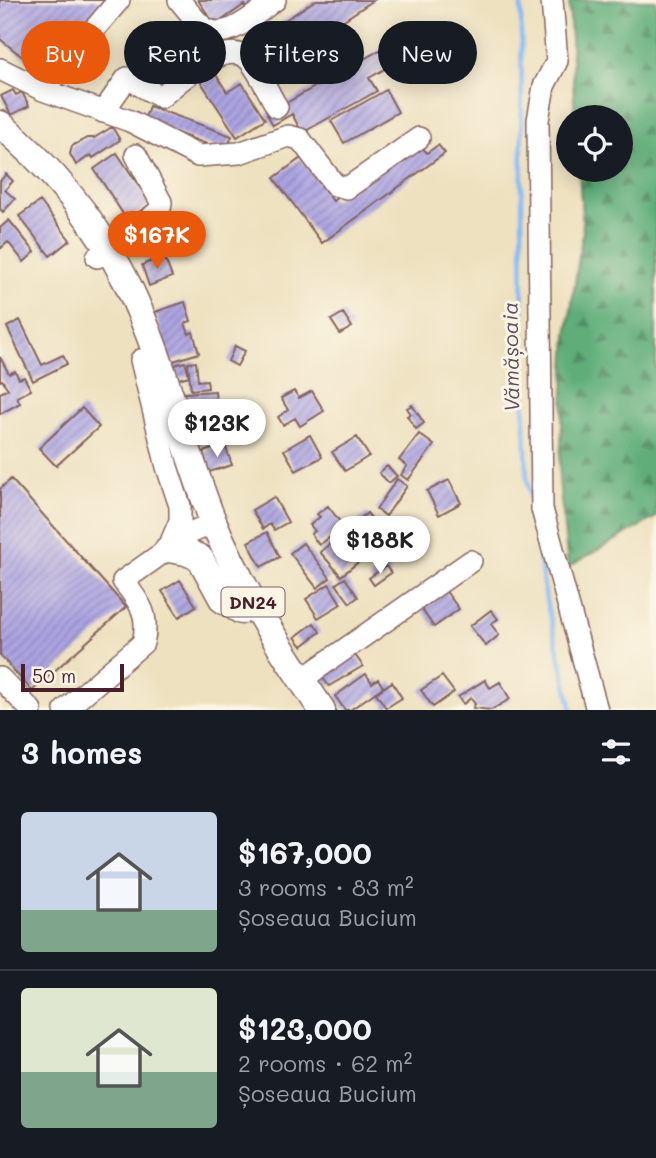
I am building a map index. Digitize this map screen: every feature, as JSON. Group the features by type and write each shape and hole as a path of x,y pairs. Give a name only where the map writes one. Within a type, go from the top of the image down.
{"main road":[{"name":"DN24","path":"0,124 54,175 79,205 103,254 141,360 240,611 304,710"},
{"name":"DN24","path":"0,143 32,171 128,285 146,329 207,525 270,633 322,710"},
{"path":"169,549 200,558 223,600 240,611"}],"lane":[{"path":"43,90 120,0"},
{"path":"179,0 202,26 213,32 227,33 275,0"},
{"path":"552,0 557,61 544,86 538,120 542,509 597,710"},
{"path":"103,112 127,78 161,97 204,62 225,54 238,54 248,59 276,107"},
{"path":"0,69 43,90 130,121 198,156 239,153 288,136 300,139 340,188 347,188 419,138"},
{"path":"103,254 160,210 162,205 136,155"},
{"path":"141,360 167,467 180,506 180,521 169,549"},
{"path":"65,710 143,643 146,631 145,614 139,601 123,581 207,525"},
{"path":"301,680 471,561"},
{"path":"0,678 31,710"}],"green space":[{"path":"569,0 656,0 656,517 568,567 559,480 567,335 583,231 580,182 633,182 633,105 574,105"}],"building":[{"path":"0,0 107,0 90,21 21,21 21,56 0,39"},
{"path":"198,0 264,0 248,11 244,5 221,21 212,21"},
{"path":"316,0 374,0 342,21 284,21"},
{"path":"378,51 378,73 369,78 377,91 302,133 292,114 273,125 267,114 320,84 364,84 364,59"},
{"path":"202,84 222,84 227,92 243,84 265,119 237,137"},
{"path":"13,90 16,95 22,92 29,106 11,115 1,96"},
{"path":"386,90 398,112 344,143 331,121"},
{"path":"149,106 232,136 226,151 144,121"},
{"path":"112,127 120,140 93,158 91,155 76,165 70,154 72,146 87,138 94,138"},
{"path":"438,145 445,153 322,243 274,178 301,158 333,201 405,149 421,146 427,153"},
{"path":"117,153 151,204 127,220 94,169"},
{"path":"6,174 13,181 5,190 15,199 3,212 0,209 0,181"},
{"path":"40,201 70,240 50,256 19,216"},
{"path":"9,220 35,252 24,262 8,242 0,249 0,228"},
{"path":"164,256 172,277 149,286 142,265"},
{"path":"185,302 191,321 185,323 189,334 193,332 199,353 170,362 155,312"},
{"path":"343,313 352,327 340,334 331,320"},
{"path":"20,320 42,365 63,355 67,364 33,381 7,327"},
{"path":"235,346 245,351 237,366 228,361"},
{"path":"0,357 9,374 15,371 19,379 24,377 31,390 17,397 20,403 0,414 0,393 8,389 2,380 0,381"},
{"path":"185,362 189,376 175,380 171,366"},
{"path":"196,362 198,381 207,380 208,388 191,390 188,363"},
{"path":"215,391 217,415 190,422 189,409 180,410 184,393"},
{"path":"294,391 299,398 312,391 324,411 300,426 295,418 283,425 278,417 288,410 281,398"},
{"path":"412,405 424,423 416,429 407,416 411,414 407,408"},
{"path":"82,408 99,427 56,466 39,448"},
{"path":"216,429 218,438 197,444 194,435"},
{"path":"419,434 434,445 408,480 401,475 407,466 399,460"},
{"path":"310,435 322,457 296,471 284,450"},
{"path":"357,437 369,456 345,471 332,452"},
{"path":"225,445 232,465 209,472 203,452"},
{"path":"387,466 397,476 389,483 379,473"},
{"path":"11,479 126,607 32,691 0,655 0,489"},
{"path":"397,479 407,486 386,516 376,509"},
{"path":"449,480 461,503 439,515 427,491"},
{"path":"274,497 288,522 274,530 270,524 263,529 252,510"},
{"path":"328,506 344,527 319,545 311,534 315,531 310,525 320,517 317,514"},
{"path":"367,513 388,538 341,576 320,552"},
{"path":"267,532 280,557 261,567 248,542"},
{"path":"303,543 330,578 317,588 290,553"},
{"path":"386,566 391,573 374,585 369,578"},
{"path":"345,578 358,597 350,603 336,584"},
{"path":"180,580 196,606 179,617 162,591"},
{"path":"329,584 341,604 318,618 306,599"},
{"path":"442,586 459,609 434,627 418,604"},
{"path":"491,610 498,619 491,624 499,635 486,646 470,626"},
{"path":"314,623 320,632 302,646 295,637"},
{"path":"352,651 363,666 329,686 320,674"},
{"path":"366,674 372,683 378,679 383,687 350,710 345,710 335,696"},
{"path":"442,676 454,692 433,707 421,690"},
{"path":"485,680 490,688 500,682 510,699 491,710 473,708 475,704 471,698 463,704 458,697"},
{"path":"392,682 402,698 386,708 376,693"}],"waterway":[{"name":"Vămășoaia","path":"521,0 523,376 527,476 546,600 572,710"}]}
